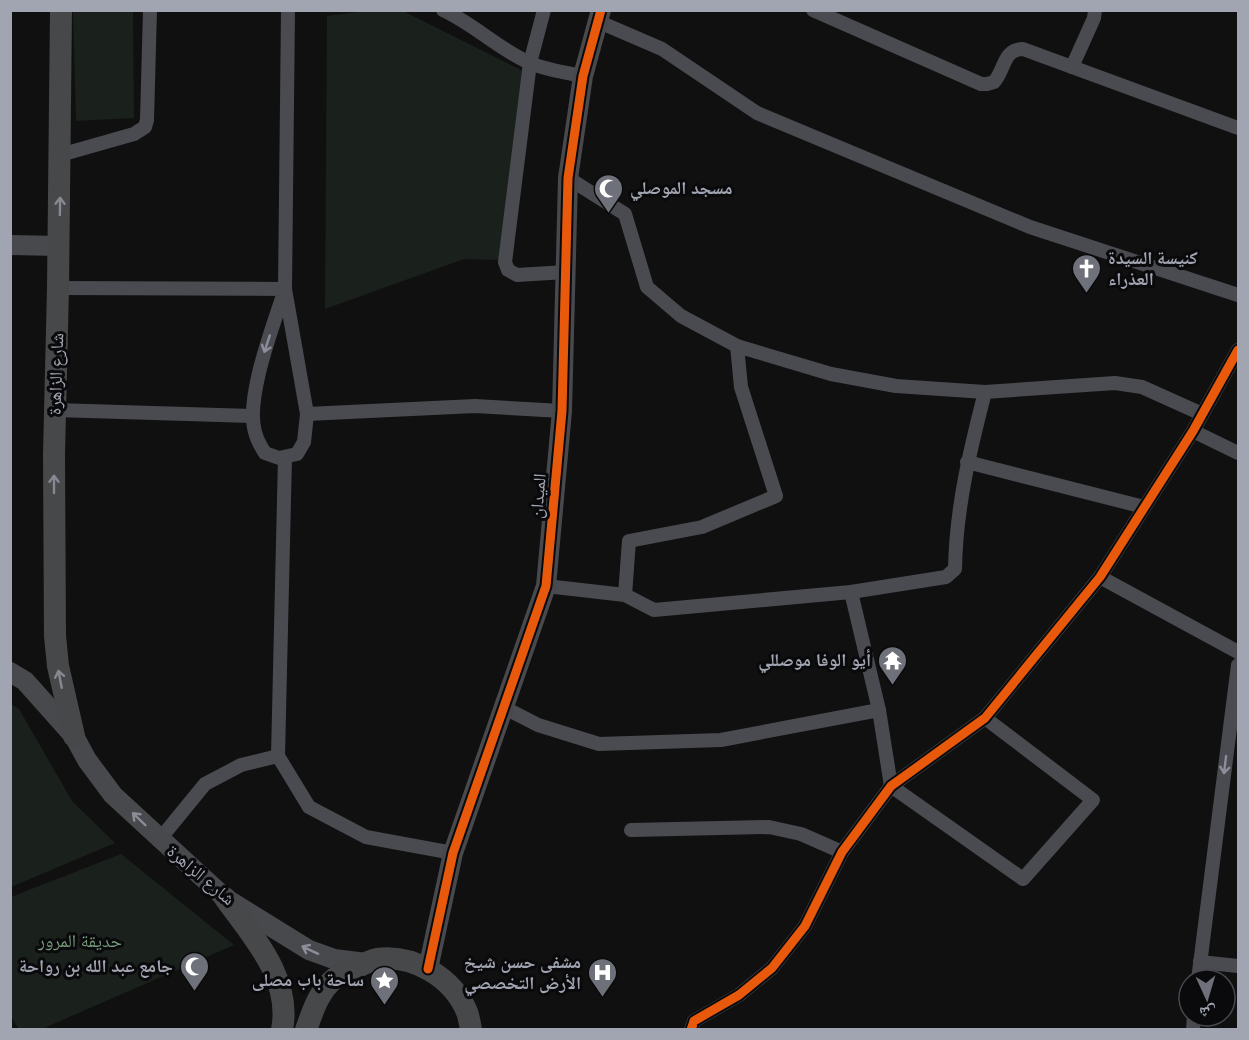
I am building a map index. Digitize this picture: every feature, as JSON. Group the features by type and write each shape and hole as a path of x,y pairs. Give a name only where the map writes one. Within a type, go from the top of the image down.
{"main road":[{"name":"شارع الزاهرة","path":"62,10 55,410 55,636 57,666 74,736"},
{"path":"225,898 273,967 283,995 282,1029"},
{"path":"306,1029 318,999 336,978 378,959 395,959 412,962 428,969 451,987 467,1012 471,1029"}],"street":[{"path":"60,156 134,134 145,127 150,10"},
{"path":"285,289 262,358 252,416 255,434 265,453 279,458 297,454 304,442 307,414 285,289 288,10"},
{"path":"443,10 462,18 508,52 530,63 583,76"},
{"path":"544,10 530,63 505,262 508,270 517,275 566,272"},
{"path":"813,10 981,84 994,82 1007,56 1016,49 1023,49 1239,128"},
{"path":"1072,67 1094,18 1095,10"},
{"path":"599,16 662,49 757,113 1029,227 1239,296"},
{"name":"الميدان","path":"428,969 453,853 546,586 562,411 568,178 583,76 599,16"},
{"path":"568,178 625,214 647,287 681,316 737,346 831,374 896,386 985,392 1114,383 1142,387 1202,414"},
{"path":"10,245 59,246"},
{"path":"58,288 285,289"},
{"path":"625,595 629,541 702,527 776,496 741,387 737,346"},
{"path":"692,1029 693,1021 739,995 772,968 805,926 842,852 891,786 985,718 1100,577 1193,431 1239,350"},
{"path":"546,586 625,595 654,610 851,592 946,576 955,569 956,541 967,462 985,392"},
{"path":"307,414 475,406 562,411"},
{"path":"55,410 252,416"},
{"path":"1193,431 1239,453"},
{"path":"285,457 278,756 309,807 366,837 453,853"},
{"path":"967,462 1144,507"},
{"path":"1100,577 1239,652"},
{"path":"851,592 879,710 891,786 1023,879 1093,800 985,718"},
{"path":"1199,968 1239,665"},
{"name":"شارع الزاهرة","path":"10,672 31,687 74,736 113,795 225,898 309,950 334,959 366,963"},
{"path":"505,708 538,725 599,744 721,740 879,710"},
{"path":"159,839 205,784 241,765 278,756"},
{"path":"631,830 769,827 801,834 842,852"},
{"path":"1200,962 1238,963"}],"green space":[{"path":"73,11 133,11 134,118 76,121"},
{"path":"367,11 403,11 523,71 501,260 464,259 325,309 327,16"},
{"path":"11,704 19,709 72,801 115,843 11,887"},
{"name":"حديقة المرور","path":"121,854 234,945 42,1029 19,1029 11,1017 11,897"}],"cycle path":[{"path":"428,969 453,853 546,586 562,411 568,178 583,76 601,10"},
{"path":"691,1030 694,1021 739,995 772,968 805,926 842,852 891,786 985,718 1100,577 1193,431 1238,350"}],"place":[{"name":"مسجد الموصلي","path":"609,214"},
{"name":"كنيسة السيدة العذراء","path":"1087,294"},
{"name":"أيو الوفا موصللي","path":"892,686"},
{"name":"جامع عبد الله بن رواحة","path":"194,992"},
{"name":"مشفى حسن شيخ الأرض التخصصي","path":"602,998"},
{"name":"ساحة باب مصلى","path":"385,1006"}]}
